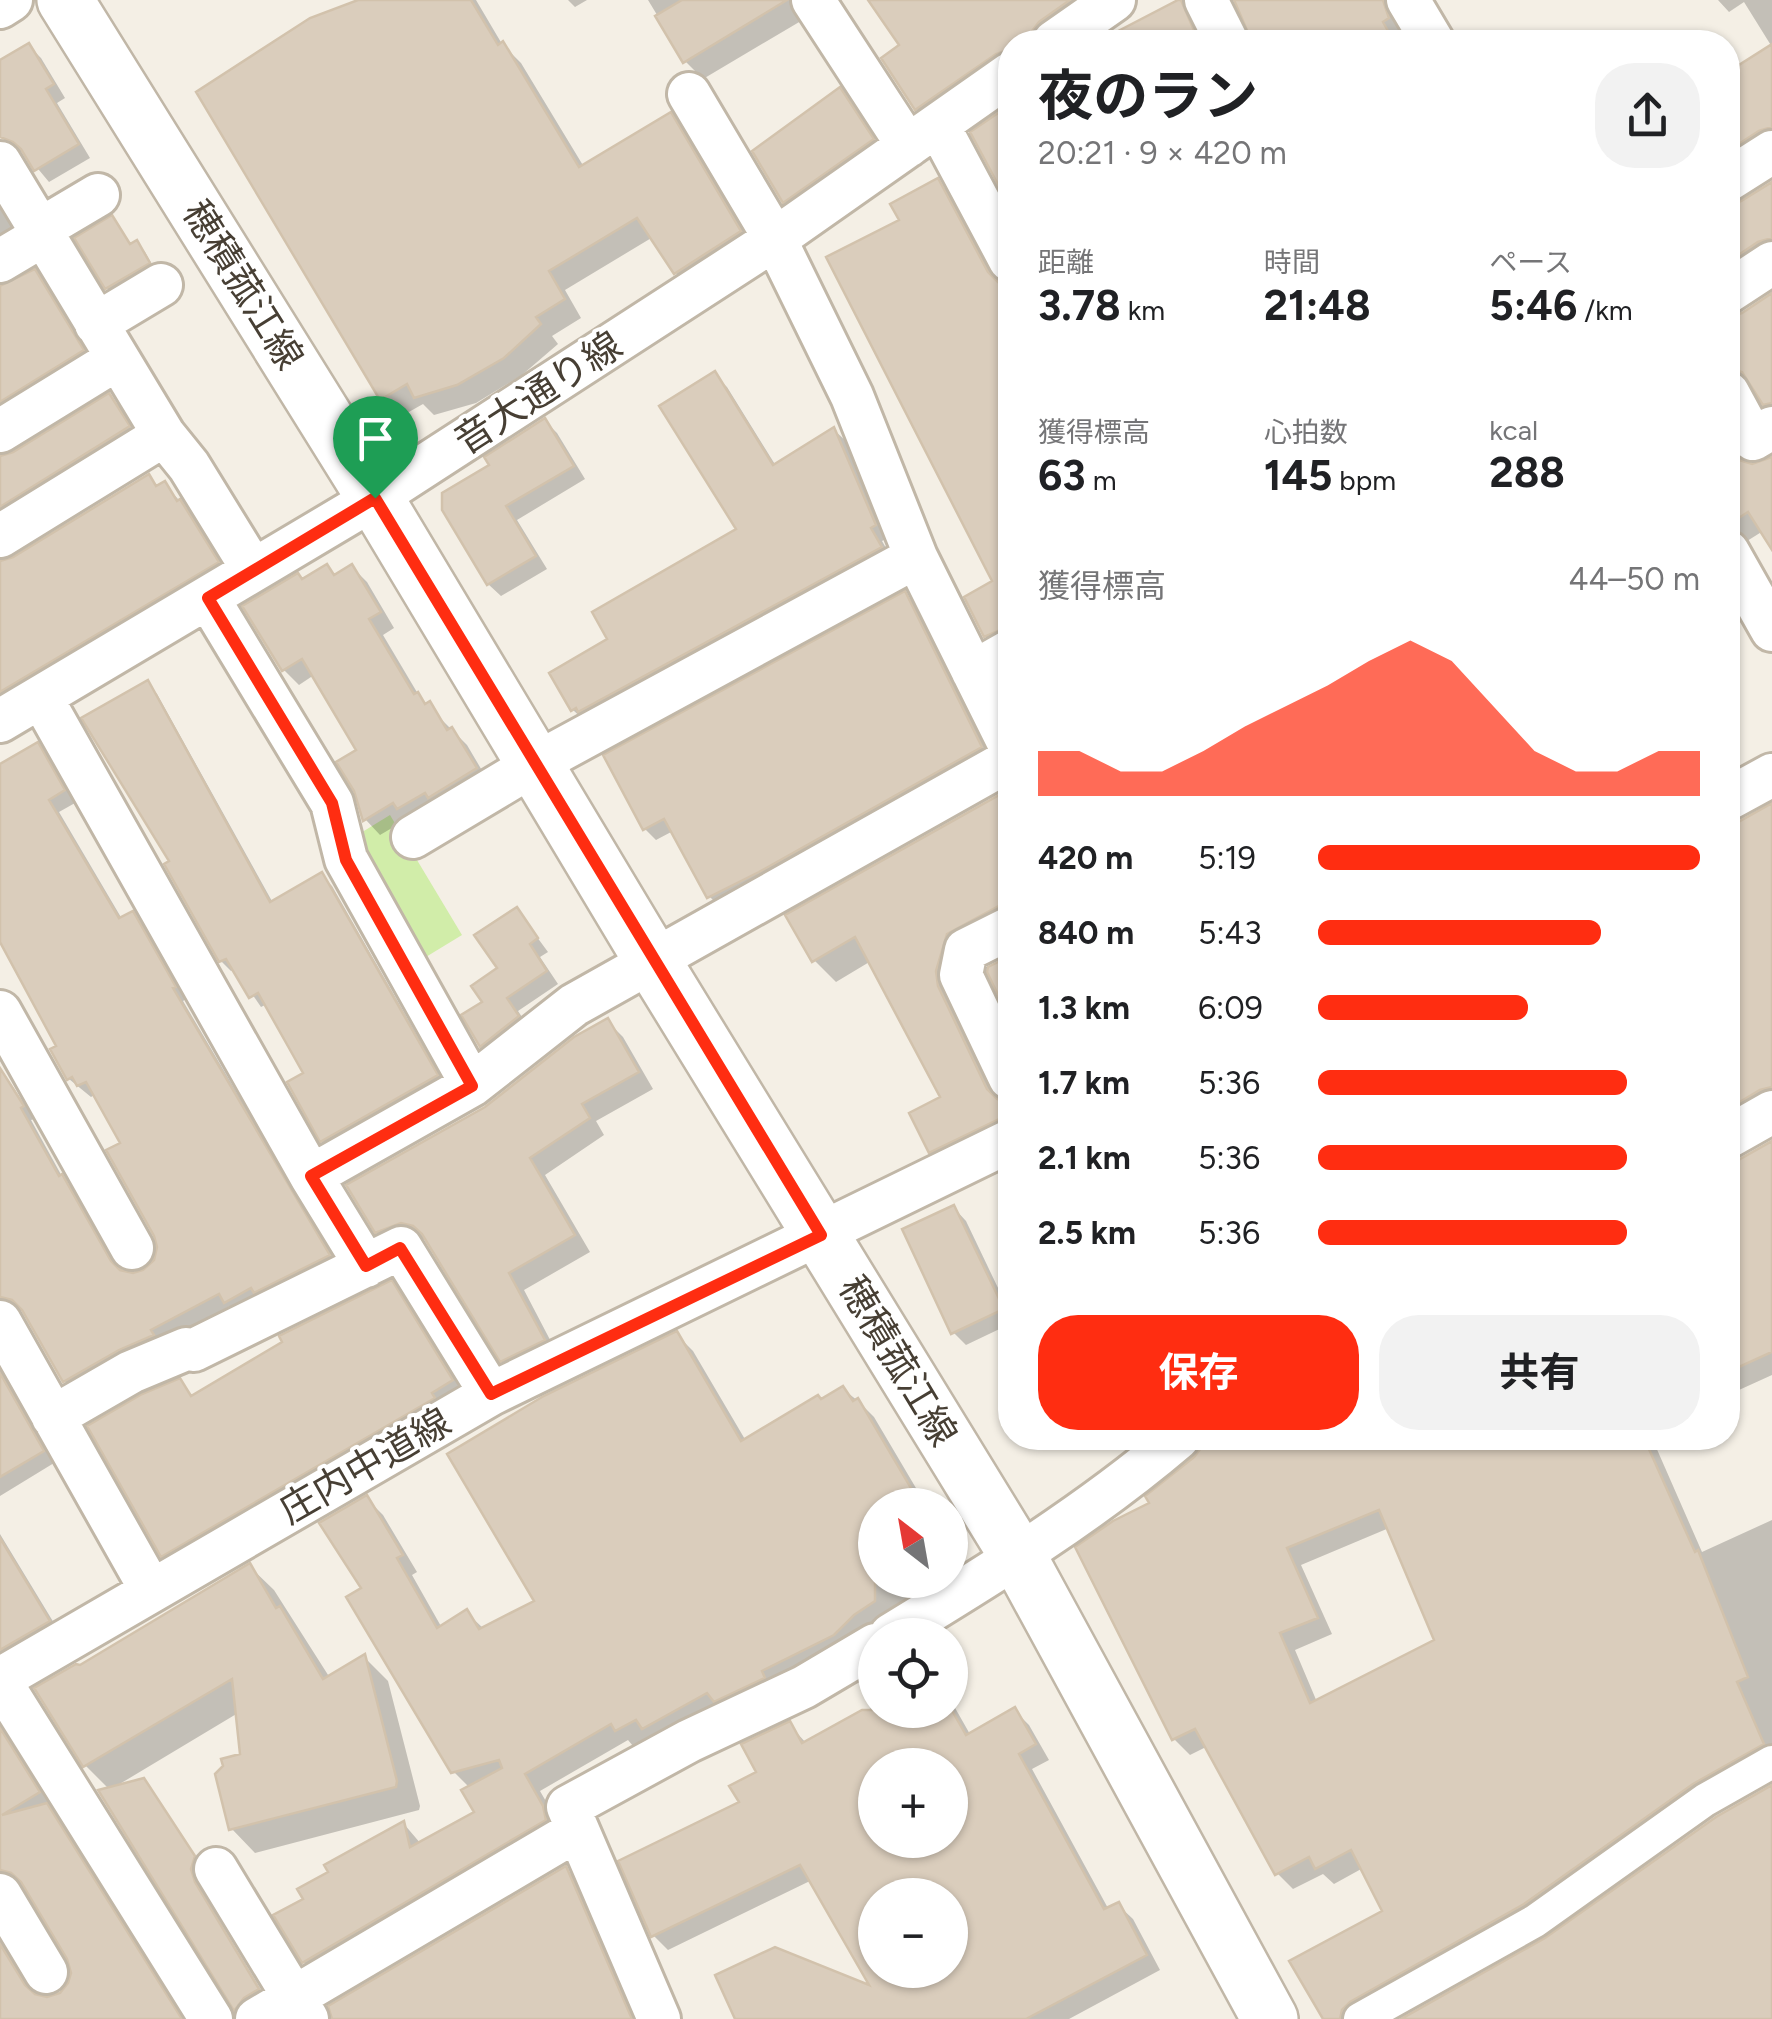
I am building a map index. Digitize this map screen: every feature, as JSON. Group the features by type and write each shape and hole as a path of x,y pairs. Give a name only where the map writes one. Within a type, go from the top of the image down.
{"street":[{"path":"0,6 10,0"},
{"name":"穂積菰江線","path":"65,0 375,498 652,960 1019,1558 1270,2019"},
{"path":"813,0 923,135 998,243"},
{"path":"1074,30 1114,0"},
{"path":"1206,0 1221,30"},
{"path":"1408,0 1427,30"},
{"name":"音大通り線","path":"0,721 375,498 775,239 998,82"},
{"path":"689,94 775,239 852,396 916,557 998,722"},
{"path":"1740,172 1772,152"},
{"path":"0,163 164,435 189,466 254,570"},
{"path":"0,261 98,195"},
{"path":"1740,284 1772,263"},
{"path":"0,431 106,342 160,285"},
{"path":"1740,414 1754,439 1772,428"},
{"path":"0,536 164,435"},
{"path":"412,837 535,764 916,557"},
{"path":"1740,573 1772,630"},
{"path":"208,598 332,803 346,860 472,1086"},
{"path":"973,672 998,658"},
{"path":"41,697 311,1176 366,1266"},
{"path":"311,1176 472,1086 574,1005 998,767"},
{"path":"1740,792 1772,775"},
{"path":"998,934 966,950 961,975 998,1053"},
{"path":"0,1012 132,1248"},
{"path":"1740,1131 1772,1112"},
{"name":"庄内中道線","path":"0,1680 491,1394 998,1147"},
{"path":"52,1416 130,1372 186,1349 194,1350 400,1248 491,1394"},
{"path":"0,1322 151,1590"},
{"path":"919,1618 1019,1558 1123,1485 1164,1450"},
{"path":"658,2019 568,1807 689,1741 804,1688 858,1655"},
{"path":"0,1680 211,2019"},
{"path":"1360,2019 1535,1922 1705,1800 1772,1762"},
{"path":"257,2019 300,2008 576,1831"},
{"path":"216,1869 300,2008"},
{"path":"0,1895 46,1972"}],"green space":[{"path":"390,815 462,935 416,963 373,891 359,834"}],"building":[{"path":"358,0 471,0 498,45 503,41 579,167 671,112 741,231 674,274 637,218 549,271 565,299 536,317 541,324 504,358 457,385 414,398 407,384 380,400 196,92 310,18"},
{"path":"682,0 787,0 683,63 655,16"},
{"path":"868,0 1070,0 1033,30 998,30 998,53 915,110 881,58 899,45"},
{"path":"1181,0 1194,30 1120,30"},
{"path":"1234,0 1383,0 1389,18 1383,22 1387,30 1247,30"},
{"path":"29,43 54,84 46,89 79,144 34,171 21,149 0,137 0,60"},
{"path":"1772,44 1772,127 1740,143 1740,64"},
{"path":"840,87 874,139 783,203 752,151"},
{"path":"998,113 998,184 970,132"},
{"path":"938,178 988,272 998,282 998,631 984,637 964,597 992,581 826,257 899,220 890,204"},
{"path":"1772,182 1772,238 1740,254 1740,201"},
{"path":"112,215 130,244 137,240 150,263 105,289 74,238"},
{"path":"35,269 84,350 0,402 0,286"},
{"path":"1772,293 1772,403 1763,405 1740,371 1742,313"},
{"path":"715,371 773,465 834,427 876,525 871,528 882,547 578,712 576,708 571,711 549,673 607,639 592,612 736,529 659,406"},
{"path":"109,393 130,426 0,507 0,456 13,452"},
{"path":"545,418 574,466 506,506 536,556 487,585 442,510 442,493 489,465 484,457"},
{"path":"1772,457 1772,550 1748,512 1740,517 1740,460 1752,464"},
{"path":"149,474 156,486 165,481 177,501 180,499 219,562 0,692 0,561 13,557"},
{"path":"327,564 334,575 352,564 381,612 369,619 414,694 418,692 425,704 430,701 447,730 452,727 477,768 428,798 425,793 397,809 393,803 363,821 354,791 336,762 356,750 302,659 282,671 242,606 298,573 302,579"},
{"path":"905,591 982,747 707,898 664,819 643,830 603,755"},
{"path":"148,680 270,902 322,872 438,1075 320,1142 287,1082 303,1073 258,993 249,998 226,959 219,962 164,864 169,861 81,718"},
{"path":"38,742 65,790 49,800 119,918 133,911 176,987 173,988 330,1255 254,1293 251,1288 224,1303 219,1294 151,1330 154,1335 63,1382 22,1310 12,1300 0,1297 0,1068 111,1261 120,1270 143,1270 154,1260 157,1247 106,1150 120,1143 86,1082 77,1086 72,1077 67,1080 50,1049 56,1046 0,942 0,764"},
{"path":"998,796 998,907 947,934 936,971 938,986 987,1089 998,1099 998,1120 929,1153 909,1113 940,1097 855,937 812,962 785,915"},
{"path":"1772,803 1772,1087 1740,1102 1740,821"},
{"path":"517,907 538,938 530,944 547,971 507,998 519,1016 480,1047 461,1015 482,1002 471,986 497,968 474,935"},
{"path":"998,962 998,995 987,972 988,967"},
{"path":"608,1018 639,1072 582,1104 590,1118 530,1158 575,1235 509,1273 545,1340 500,1362 422,1234 401,1223 375,1233 346,1185 485,1107 574,1037"},
{"path":"1772,1141 1772,1352 1740,1367 1740,1159"},
{"path":"954,1205 998,1297 998,1312 951,1334 902,1229"},
{"path":"392,1280 453,1380 432,1393 435,1398 161,1557 87,1426 142,1394 180,1378 191,1396 282,1342 279,1336"},
{"path":"677,1331 741,1441 818,1395 821,1399 843,1386 853,1401 858,1398 911,1488 858,1488 858,1598 875,1601 834,1635 762,1671 765,1678 714,1702 707,1693 642,1729 636,1720 615,1731 611,1724 525,1774 543,1806 546,1820 302,1963 273,1915 303,1899 297,1889 328,1872 324,1865 404,1821 410,1847 474,1812 461,1790 502,1768 499,1760 451,1773 346,1597 361,1588 319,1523 367,1495 403,1555 397,1558 437,1628 467,1609 479,1629 534,1601 447,1454 542,1397"},
{"path":"0,1373 44,1451 0,1477"},
{"path":"1199,1450 1649,1450 1695,1552 1698,1550 1748,1677 1737,1682 1764,1744 1693,1784 1524,1904 1350,2002 1340,2019 1323,2019 1289,1961 1382,1911 1351,1850 1315,1869 1309,1857 1275,1875 1195,1729 1172,1740 1075,1547 1149,1503 1145,1496","holes":["1379,1510 1434,1640 1310,1703 1280,1633 1318,1618 1287,1548"]},
{"path":"0,1538 50,1621 0,1650"},
{"path":"250,1563 323,1679 365,1654 397,1781 396,1787 229,1830 215,1774 223,1766 221,1759 240,1754 232,1679 83,1767 34,1688 80,1665"},
{"path":"1015,1707 1036,1744 1019,1754 1104,1909 1119,1902 1147,1955 1026,2019 735,2019 715,1975 775,1947 858,1981 858,1988 968,1988 968,1878 858,1878 858,1966 800,1865 651,1937 618,1861 739,1802 729,1786 756,1772 741,1744 790,1721 802,1743 858,1712 858,1728 962,1728 966,1735"},
{"path":"0,1728 40,1792 2,1815 47,1803 182,2019 0,2019 0,1944 25,1985 35,1994 47,1997 60,1993 71,1973 67,1959 21,1882 0,1870"},
{"path":"144,1778 195,1856 191,1869 195,1882 259,1989 244,1998 234,2011 98,1790"},
{"path":"1772,1785 1772,2019 1401,2019 1545,1938 1716,1817"},
{"path":"566,1866 632,2019 332,2019 328,2006"}],"route":[{"path":"375,498 821,1235 491,1394 400,1248 366,1266 311,1176 472,1086 346,860 332,803 208,598 375,498"}]}
